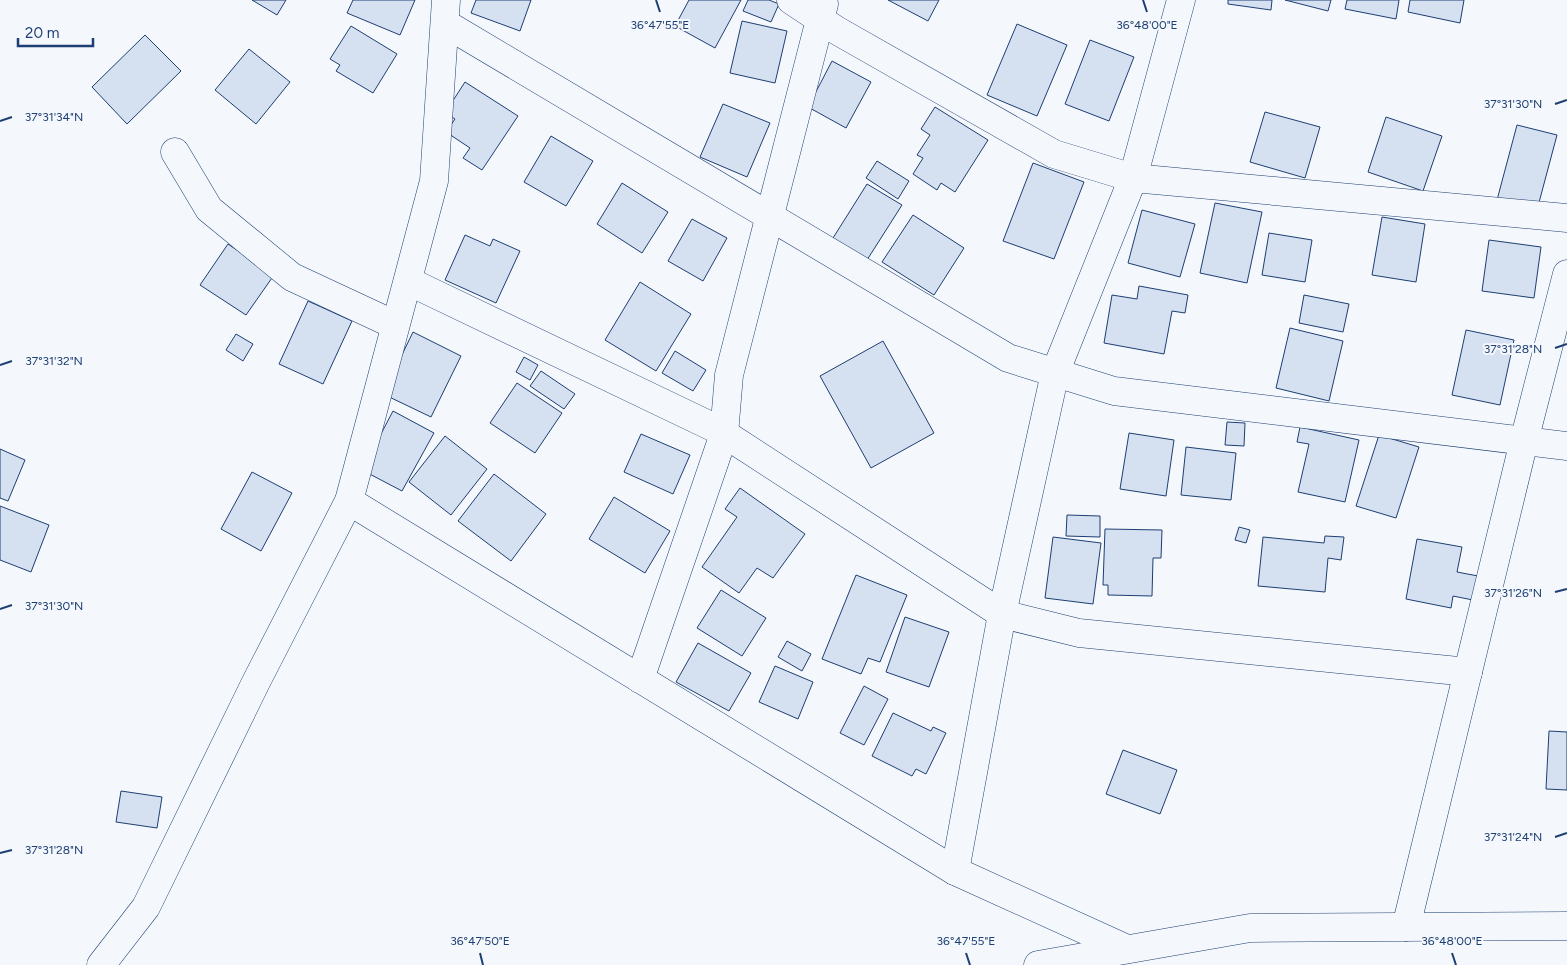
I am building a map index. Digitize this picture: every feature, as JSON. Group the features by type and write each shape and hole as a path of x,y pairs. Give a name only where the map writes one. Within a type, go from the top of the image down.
{"street":[{"path":"791,0 822,10 836,30 1054,154 1134,178 1567,218"},
{"path":"955,871 1002,614 1055,373 1134,178 1181,0"},
{"path":"640,679 724,434 729,375 822,10"},
{"path":"102,965 146,907 256,682 349,502 434,181 446,12 769,216 1008,358 1114,392 1567,446"},
{"path":"174,152 209,209 292,277 395,325"},
{"path":"1406,927 1524,441 1567,274"},
{"path":"408,281 724,434 1002,614 1080,633 1468,672"},
{"path":"349,502 955,871 1127,950"},
{"path":"1038,965 1250,928 1567,926"}],"building":[{"path":"252,0 286,0 277,15"},
{"path":"353,0 415,0 400,35 347,13"},
{"path":"476,0 531,0 520,31 471,13"},
{"path":"689,0 741,0 715,48 675,26"},
{"path":"748,0 769,0 779,4 771,22 743,11"},
{"path":"888,0 939,0 928,21"},
{"path":"1228,0 1272,0 1271,10 1228,4"},
{"path":"1285,0 1331,0 1328,11"},
{"path":"1347,0 1399,0 1396,19 1345,9"},
{"path":"1410,0 1464,0 1460,23 1408,12"},
{"path":"742,21 787,31 775,83 730,73"},
{"path":"1017,24 1067,45 1037,116 987,95"},
{"path":"351,26 397,54 373,93 336,71 340,65 330,59"},
{"path":"145,35 181,71 127,124 92,87"},
{"path":"1090,40 1134,57 1109,121 1065,104"},
{"path":"249,49 290,82 256,124 215,90"},
{"path":"832,61 871,82 846,128 808,107"},
{"path":"465,82 518,116 482,170 463,158 470,148 446,132 455,119 445,113"},
{"path":"723,104 770,123 747,177 700,157"},
{"path":"935,107 988,140 955,192 941,183 937,190 913,174 923,158 917,155 930,135 921,129"},
{"path":"1265,112 1320,127 1305,178 1250,162"},
{"path":"1386,117 1442,136 1423,191 1368,172"},
{"path":"1517,125 1557,135 1537,210 1497,200"},
{"path":"551,136 593,161 566,206 524,182"},
{"path":"877,161 909,181 898,199 866,178"},
{"path":"1033,163 1084,182 1054,259 1003,241"},
{"path":"622,183 668,212 642,253 597,224"},
{"path":"867,184 902,205 867,260 833,238"},
{"path":"1215,203 1262,212 1247,283 1200,273"},
{"path":"1142,210 1195,224 1180,277 1128,263"},
{"path":"913,215 964,248 934,295 882,262"},
{"path":"1382,217 1425,224 1416,282 1372,275"},
{"path":"692,219 727,238 703,281 668,261"},
{"path":"1269,233 1312,240 1305,282 1262,275"},
{"path":"465,235 490,246 493,239 520,251 496,303 445,280"},
{"path":"1489,240 1541,247 1534,298 1482,291"},
{"path":"228,244 274,275 246,315 200,285"},
{"path":"640,282 691,314 656,371 605,340"},
{"path":"1139,286 1188,295 1185,313 1172,311 1164,354 1104,343 1112,295 1137,299"},
{"path":"1304,295 1349,304 1343,332 1299,323"},
{"path":"308,301 352,321 323,384 279,364"},
{"path":"1290,328 1343,341 1329,401 1276,388"},
{"path":"1466,330 1514,340 1500,405 1452,395"},
{"path":"413,332 461,356 431,417 383,394"},
{"path":"236,334 253,344 243,361 226,350"},
{"path":"883,341 934,433 871,468 820,376"},
{"path":"675,351 706,370 693,391 662,373"},
{"path":"524,357 538,365 530,380 516,372"},
{"path":"541,371 575,394 564,409 530,386"},
{"path":"517,383 562,413 535,453 490,423"},
{"path":"393,411 434,433 402,491 362,470"},
{"path":"1227,422 1245,423 1244,446 1225,445"},
{"path":"1300,427 1359,440 1345,502 1298,492 1309,444 1297,442"},
{"path":"1129,433 1174,440 1166,496 1120,489"},
{"path":"641,434 690,455 673,494 624,472"},
{"path":"1379,435 1419,447 1396,518 1356,506"},
{"path":"445,436 487,469 451,515 409,482"},
{"path":"1186,447 1236,453 1231,500 1181,495"},
{"path":"0,449 25,460 8,501 0,498"},
{"path":"252,472 292,493 261,551 221,529"},
{"path":"494,474 546,514 511,561 458,521"},
{"path":"740,488 805,534 773,578 757,568 739,593 702,567 737,517 725,509"},
{"path":"614,497 670,531 645,573 589,539"},
{"path":"0,506 49,525 31,572 0,560"},
{"path":"1067,515 1100,516 1100,537 1066,536"},
{"path":"1239,527 1250,530 1246,543 1235,540"},
{"path":"1105,529 1162,530 1161,558 1153,558 1152,596 1108,595 1108,585 1103,585"},
{"path":"1325,536 1344,537 1341,560 1328,558 1325,592 1258,586 1263,537 1324,543"},
{"path":"1053,537 1101,543 1093,604 1045,598"},
{"path":"1417,539 1462,547 1457,572 1478,576 1473,600 1453,596 1451,608 1406,599"},
{"path":"856,575 907,595 880,662 868,658 861,674 822,659"},
{"path":"721,590 766,618 742,656 697,628"},
{"path":"905,617 949,632 929,687 886,672"},
{"path":"787,641 811,654 802,671 778,657"},
{"path":"698,643 751,673 729,711 676,682"},
{"path":"775,666 813,682 798,719 759,702"},
{"path":"864,686 888,699 864,745 840,733"},
{"path":"893,713 931,731 933,727 946,733 926,774 916,769 912,776 872,756"},
{"path":"1549,731 1567,732 1567,790 1546,789"},
{"path":"1123,750 1177,770 1160,814 1106,794"},
{"path":"121,791 162,797 157,828 116,822"}]}
